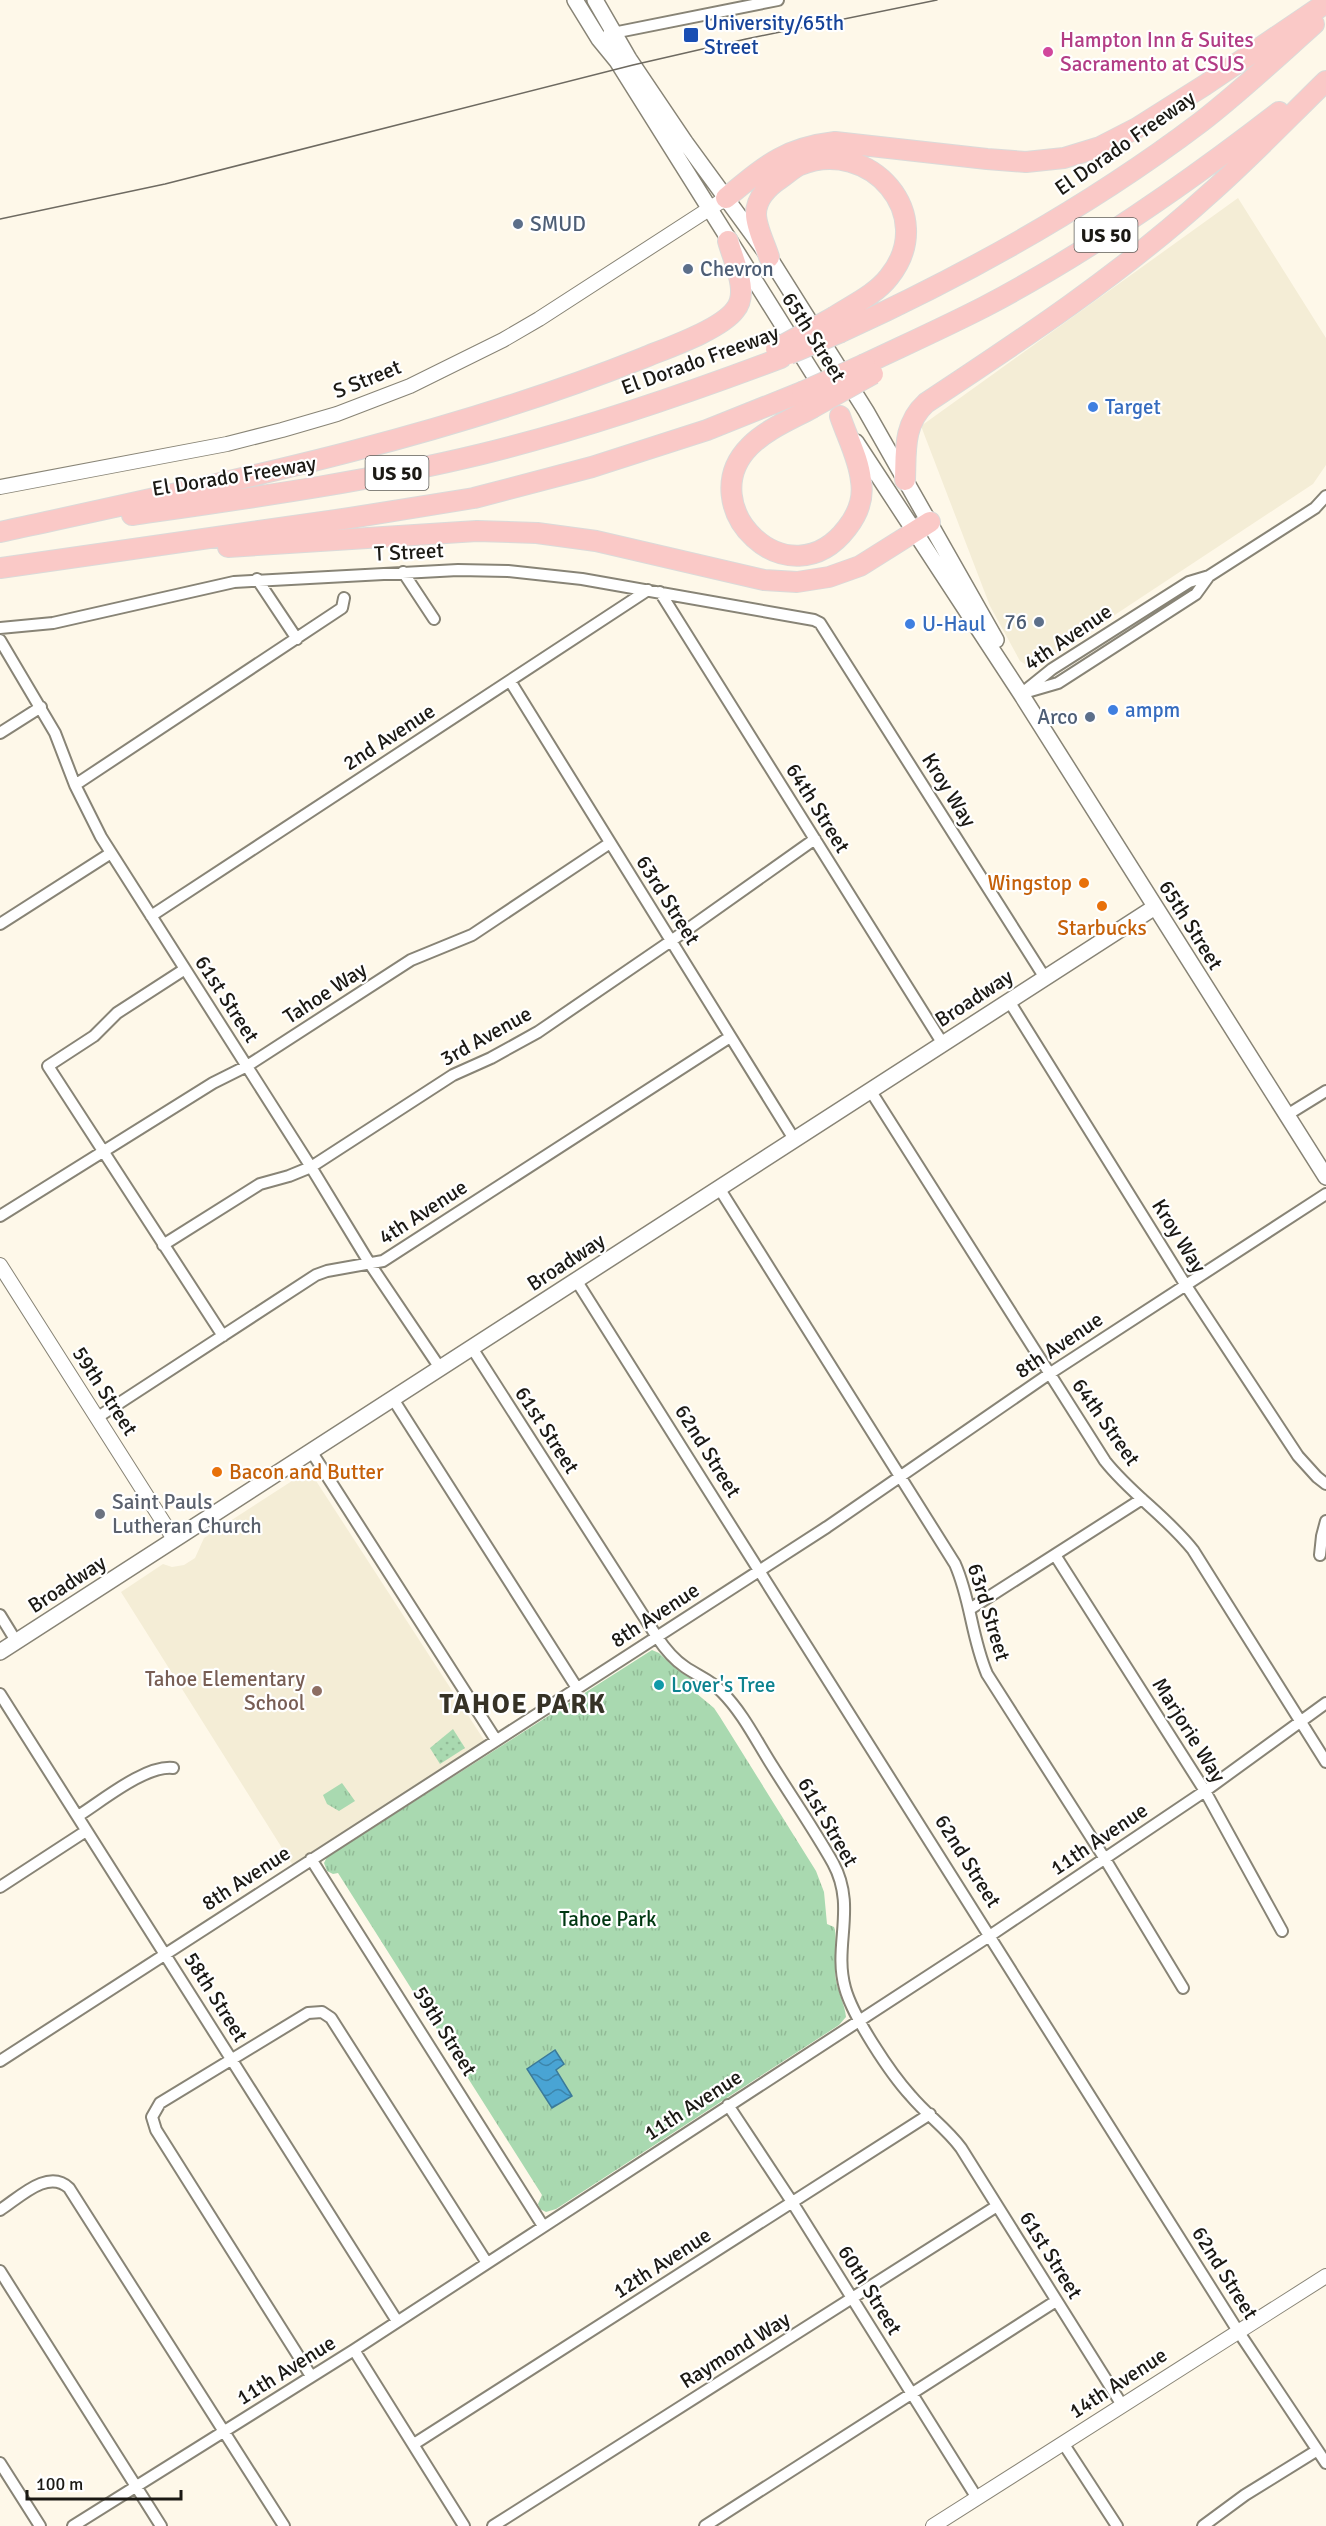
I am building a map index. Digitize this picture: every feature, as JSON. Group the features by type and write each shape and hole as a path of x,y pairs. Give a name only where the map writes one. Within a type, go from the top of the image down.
{"highway":[{"path":"726,198 768,164 789,152 811,144 835,142 1026,162 1064,158 1100,147 1147,122 1295,33 1326,3"},
{"name":"El Dorado Freeway","path":"0,533 266,496 374,478 483,454 590,425 695,390 837,325 917,297 1031,235 1130,172 1202,121 1295,33 1326,14"},
{"name":"US 50","path":"0,568 175,544 474,498 602,464 807,400 1027,283 1143,212 1247,137 1326,72"},
{"path":"905,480 908,432 915,413 926,403 1022,340 1117,271 1208,196 1326,81"},
{"path":"769,257 756,215 758,204 770,185 799,166 825,160 853,163 868,169 890,185 899,198 904,213 906,229 902,256 895,270 881,286 837,325"},
{"path":"0,533 216,485 476,416 585,380 680,343 730,315 738,306 741,288 728,241"},
{"path":"807,400 749,447 738,464 734,478 733,498 743,525 759,543 786,555 801,556 824,548 843,533 859,509 861,480 840,416"},
{"path":"175,544 207,548 477,531 537,533 596,541 764,580 797,582 829,577 860,566 922,527"}],"main road":[{"name":"65th Street","path":"575,0 599,39 617,61 840,416 922,527 1021,694 1326,1178"},
{"name":"65th Street","path":"595,0 615,31 629,59 685,142 769,257 866,411 905,480 922,527"},
{"name":"Broadway","path":"0,1652 1155,907"}],"street":[{"path":"599,39 615,31 778,0"},
{"name":"S Street","path":"0,487 227,444 346,411 410,386 503,340 583,293 726,198"},
{"name":"4th Avenue","path":"1021,694 1058,683 1197,594 1209,576 1315,508 1326,496"},
{"name":"T Street","path":"0,628 53,623 234,582 257,579 458,570 508,571 582,579 814,620 820,623"},
{"path":"404,572 434,619"},
{"path":"257,579 297,639"},
{"name":"2nd Avenue","path":"151,916 648,590"},
{"name":"64th Street","path":"660,592 943,1044"},
{"path":"75,785 342,608 344,598"},
{"name":"Kroy Way","path":"820,623 1045,978"},
{"name":"61st Street","path":"0,640 55,733 88,813 111,853 370,1264 440,1368"},
{"name":"63rd Street","path":"510,681 794,1139"},
{"path":"0,734 41,707"},
{"name":"3rd Avenue","path":"163,1245 260,1184 311,1167 453,1075 491,1058 538,1032 814,839"},
{"name":"Tahoe Way","path":"0,1216 213,1083 247,1066 411,960 472,935 610,843"},
{"path":"0,924 111,853"},
{"path":"185,969 117,1012 94,1036 48,1066 223,1336"},
{"name":"Kroy Way","path":"1009,1001 1185,1284 1304,1465 1326,1484"},
{"name":"4th Avenue","path":"98,1417 316,1275 327,1271 383,1262 730,1037"},
{"name":"64th Street","path":"870,1090 1105,1461 1116,1475 1161,1515 1193,1550 1326,1762"},
{"path":"1287,1115 1326,1091"},
{"name":"63rd Street","path":"719,1188 955,1564 963,1581 978,1652 987,1674 1105,1858 1183,1988"},
{"name":"8th Avenue","path":"0,2061 761,1570 1049,1374 1326,1194"},
{"name":"59th Street","path":"0,1265 174,1539"},
{"name":"62nd Street","path":"576,1280 991,1935 1238,2331 1326,2463"},
{"name":"61st Street","path":"471,1347 657,1637 669,1654 686,1668 709,1680 733,1705 834,1865 843,1888 845,1908 846,1923 842,1946 845,1988 859,2021 900,2084 954,2138 1122,2405"},
{"path":"393,1398 577,1688"},
{"path":"311,1451 496,1740"},
{"path":"970,1609 1142,1499"},
{"path":"1320,1555 1326,1521"},
{"name":"Marjorie Way","path":"1055,1555 1205,1791 1282,1931"},
{"path":"0,1615 16,1641"},
{"name":"58th Street","path":"0,1694 397,2321"},
{"name":"11th Avenue","path":"73,2526 354,2350 991,1935 1205,1791 1326,1703"},
{"path":"78,1816 145,1773 166,1767 172,1768"},
{"path":"0,1887 86,1831"},
{"name":"59th Street","path":"311,1859 543,2226"},
{"path":"311,2376 156,2130 152,2117 160,2103 308,2013 315,2011 327,2015 487,2263"},
{"name":"60th Street","path":"728,2105 792,2202 977,2498"},
{"name":"12th Avenue","path":"414,2444 930,2114"},
{"path":"0,2210 44,2182 52,2180 69,2188 284,2526"},
{"name":"Raymond Way","path":"493,2526 997,2206"},
{"path":"0,2271 161,2526"},
{"name":"14th Avenue","path":"933,2526 1326,2276"},
{"path":"705,2526 1056,2301"},
{"path":"354,2350 464,2526"},
{"path":"1063,2443 1117,2526"},
{"path":"1203,2526 1245,2495 1316,2451"},
{"path":"0,2463 40,2526"}],"shaded area":[{"path":"1238,198 1326,338 1326,465 1313,484 1098,626 1040,663 1028,666 1020,661 990,606 921,426"},
{"name":"Tahoe Elementary School","path":"309,1470 486,1743 294,1867 121,1592 163,1564 172,1567 184,1565 195,1558 204,1538"}],"green space":[{"name":"Tahoe Park","path":"652,1650 696,1682 698,1689 696,1693 714,1708 816,1871 824,1892 827,1924 834,1927 835,1931 835,1974 846,2017 839,2025 556,2209 546,2212 540,2209 538,2204 542,2195 338,1873 333,1874 327,1871 324,1863 327,1857"},
{"path":"453,1729 465,1748 440,1764 430,1748"},
{"path":"342,1783 355,1801 339,1811 327,1804 323,1795"}],"water":[{"path":"555,2050 564,2064 556,2070 572,2096 552,2108 527,2069"}],"tram line":[{"path":"0,219 165,184 633,65 937,0"}],"place":[{"name":"University/65th Street","path":"691,35"},
{"name":"Hampton Inn & Suites Sacramento at CSUS","path":"1048,52"},
{"name":"SMUD","path":"518,224"},
{"name":"Chevron","path":"688,269"},
{"name":"Target","path":"1093,407"},
{"name":"76","path":"1039,622"},
{"name":"U-Haul","path":"910,624"},
{"name":"ampm","path":"1113,710"},
{"name":"Arco","path":"1090,717"},
{"name":"Wingstop","path":"1084,883"},
{"name":"Starbucks","path":"1102,906"},
{"name":"Bacon and Butter","path":"217,1472"},
{"name":"Saint Pauls Lutheran Church","path":"100,1514"},
{"name":"Lover's Tree","path":"659,1685"},
{"name":"Tahoe Elementary School","path":"317,1691"}],"district":[{"name":"TAHOE PARK","path":"523,1704"}]}
